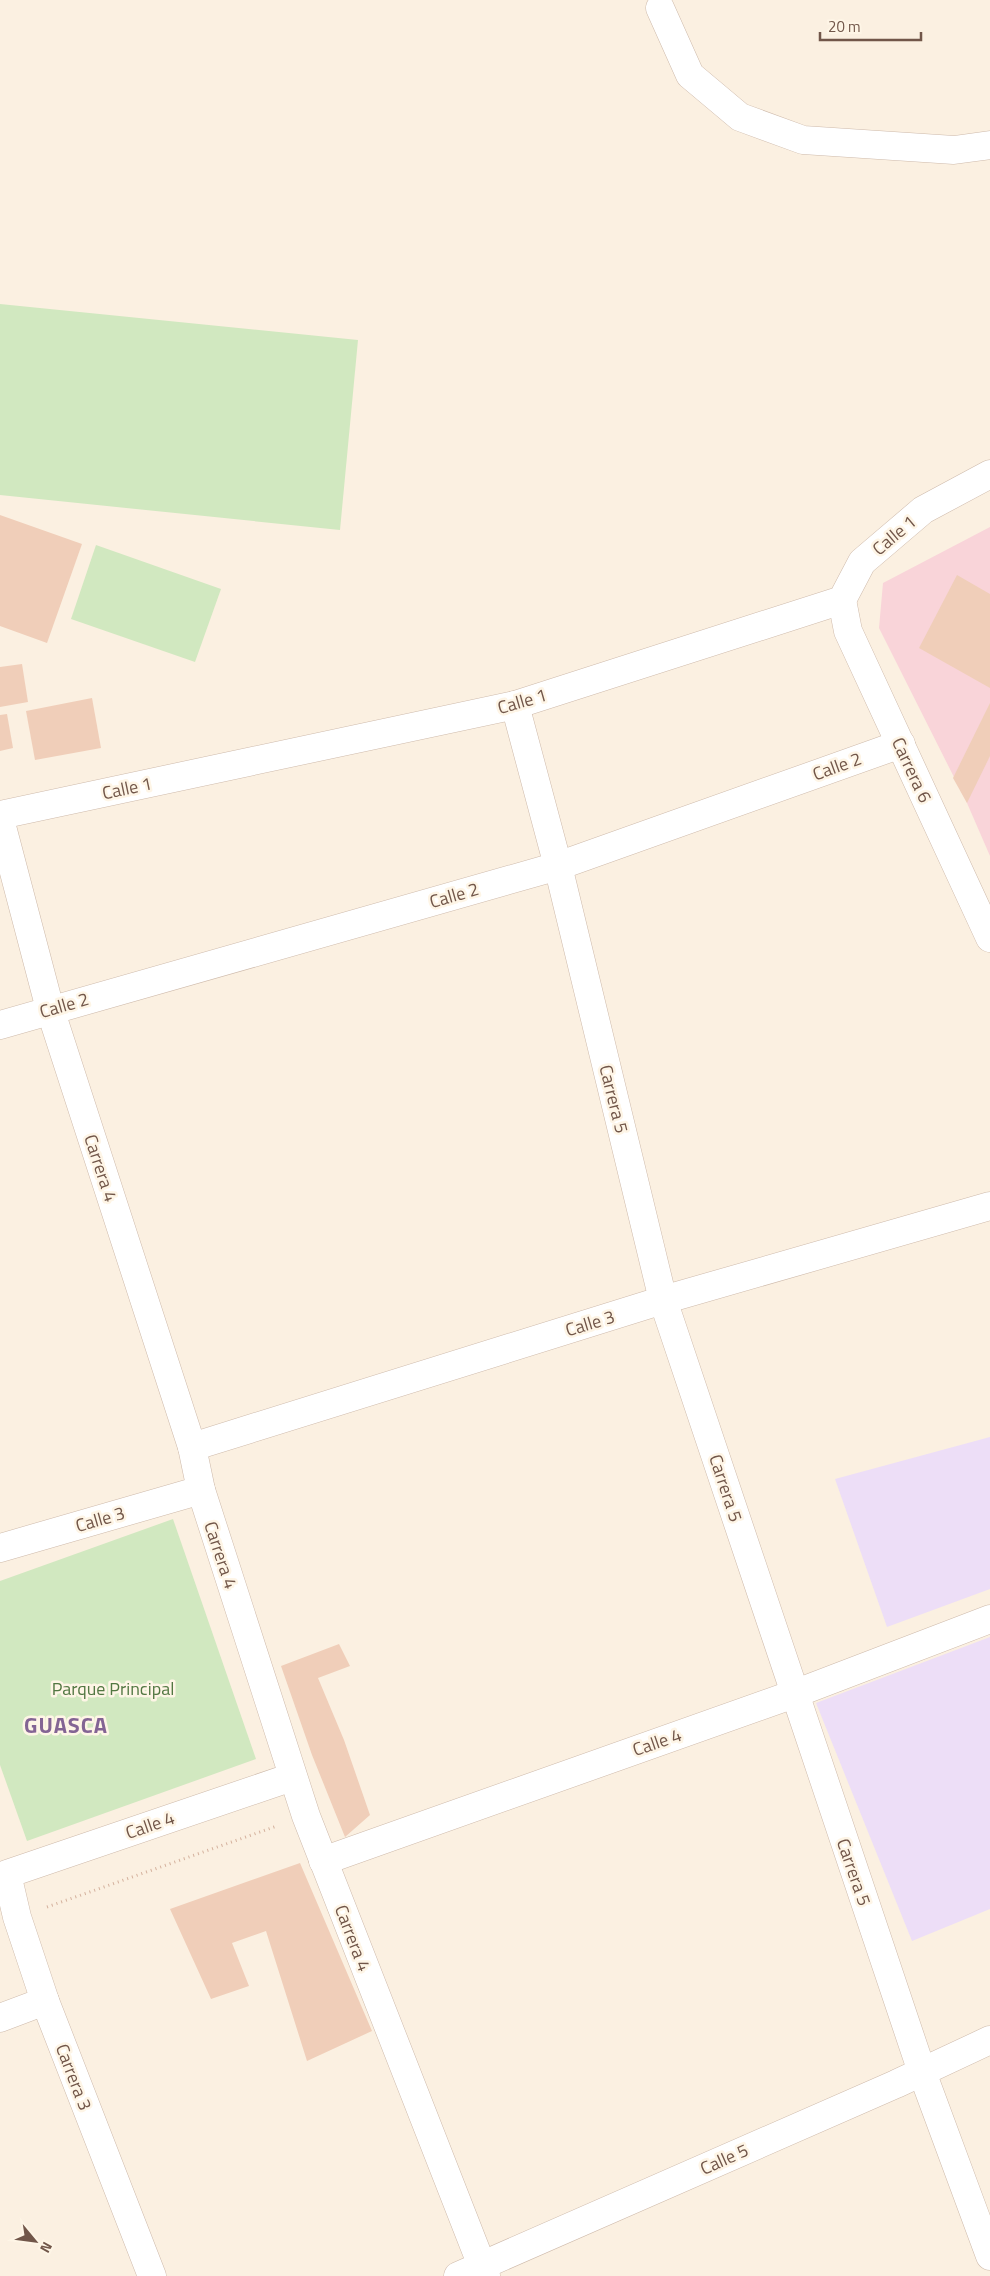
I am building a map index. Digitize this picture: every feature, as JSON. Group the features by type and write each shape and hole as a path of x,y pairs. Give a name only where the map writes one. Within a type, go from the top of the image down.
{"street":[{"path":"660,8 690,75 740,117 803,140 954,150 990,145"},
{"name":"Calle 1","path":"0,815 515,705 842,600 862,562 923,510 990,474"},
{"name":"Carrera 6","path":"842,600 848,631 900,744 982,898 990,938"},
{"name":"Carrera 5","path":"515,705 558,866 663,1300 922,2072 990,2256"},
{"name":"Calle 2","path":"0,1025 50,1009 558,866 900,744"},
{"name":"Carrera 4","path":"0,819 50,1009 192,1447 201,1490 292,1777 475,2272"},
{"name":"Calle 3","path":"192,1447 663,1300 990,1206"},
{"name":"Calle 3","path":"0,1548 201,1490"},
{"name":"Calle 4","path":"322,1861 794,1694 990,1619"},
{"name":"Calle 4","path":"7,1874 292,1777"},
{"name":"Carrera 3","path":"7,1874 17,1918 45,2001 152,2276"},
{"path":"0,2018 45,2001"},
{"name":"Calle 5","path":"475,2272 990,2040"}],"path":[{"path":"17,1918 306,1816"}],"shaded area":[{"path":"990,527 990,856 967,803 879,628 883,583"},
{"path":"990,1437 990,1589 887,1627 835,1479"},
{"path":"990,1637 990,1909 912,1941 816,1703"}],"green space":[{"path":"0,304 358,340 340,530 0,495"},
{"path":"96,545 221,589 195,662 71,619"},
{"name":"Parque Principal","path":"173,1519 256,1759 27,1841 0,1765 0,1581"}],"building":[{"path":"0,515 82,544 47,643 0,626"},
{"path":"957,575 990,594 990,688 919,648"},
{"path":"22,664 28,702 0,707 0,667"},
{"path":"92,698 101,748 35,760 26,711"},
{"path":"990,703 990,756 967,803 953,778"},
{"path":"7,714 13,748 0,751 0,715"},
{"path":"339,1644 350,1666 318,1678 344,1740 370,1815 345,1837 312,1755 281,1666"},
{"path":"300,1863 372,2031 307,2061 266,1931 232,1943 249,1986 211,1999 170,1909"}],"district":[{"name":"GUASCA","path":"66,1725"}]}
